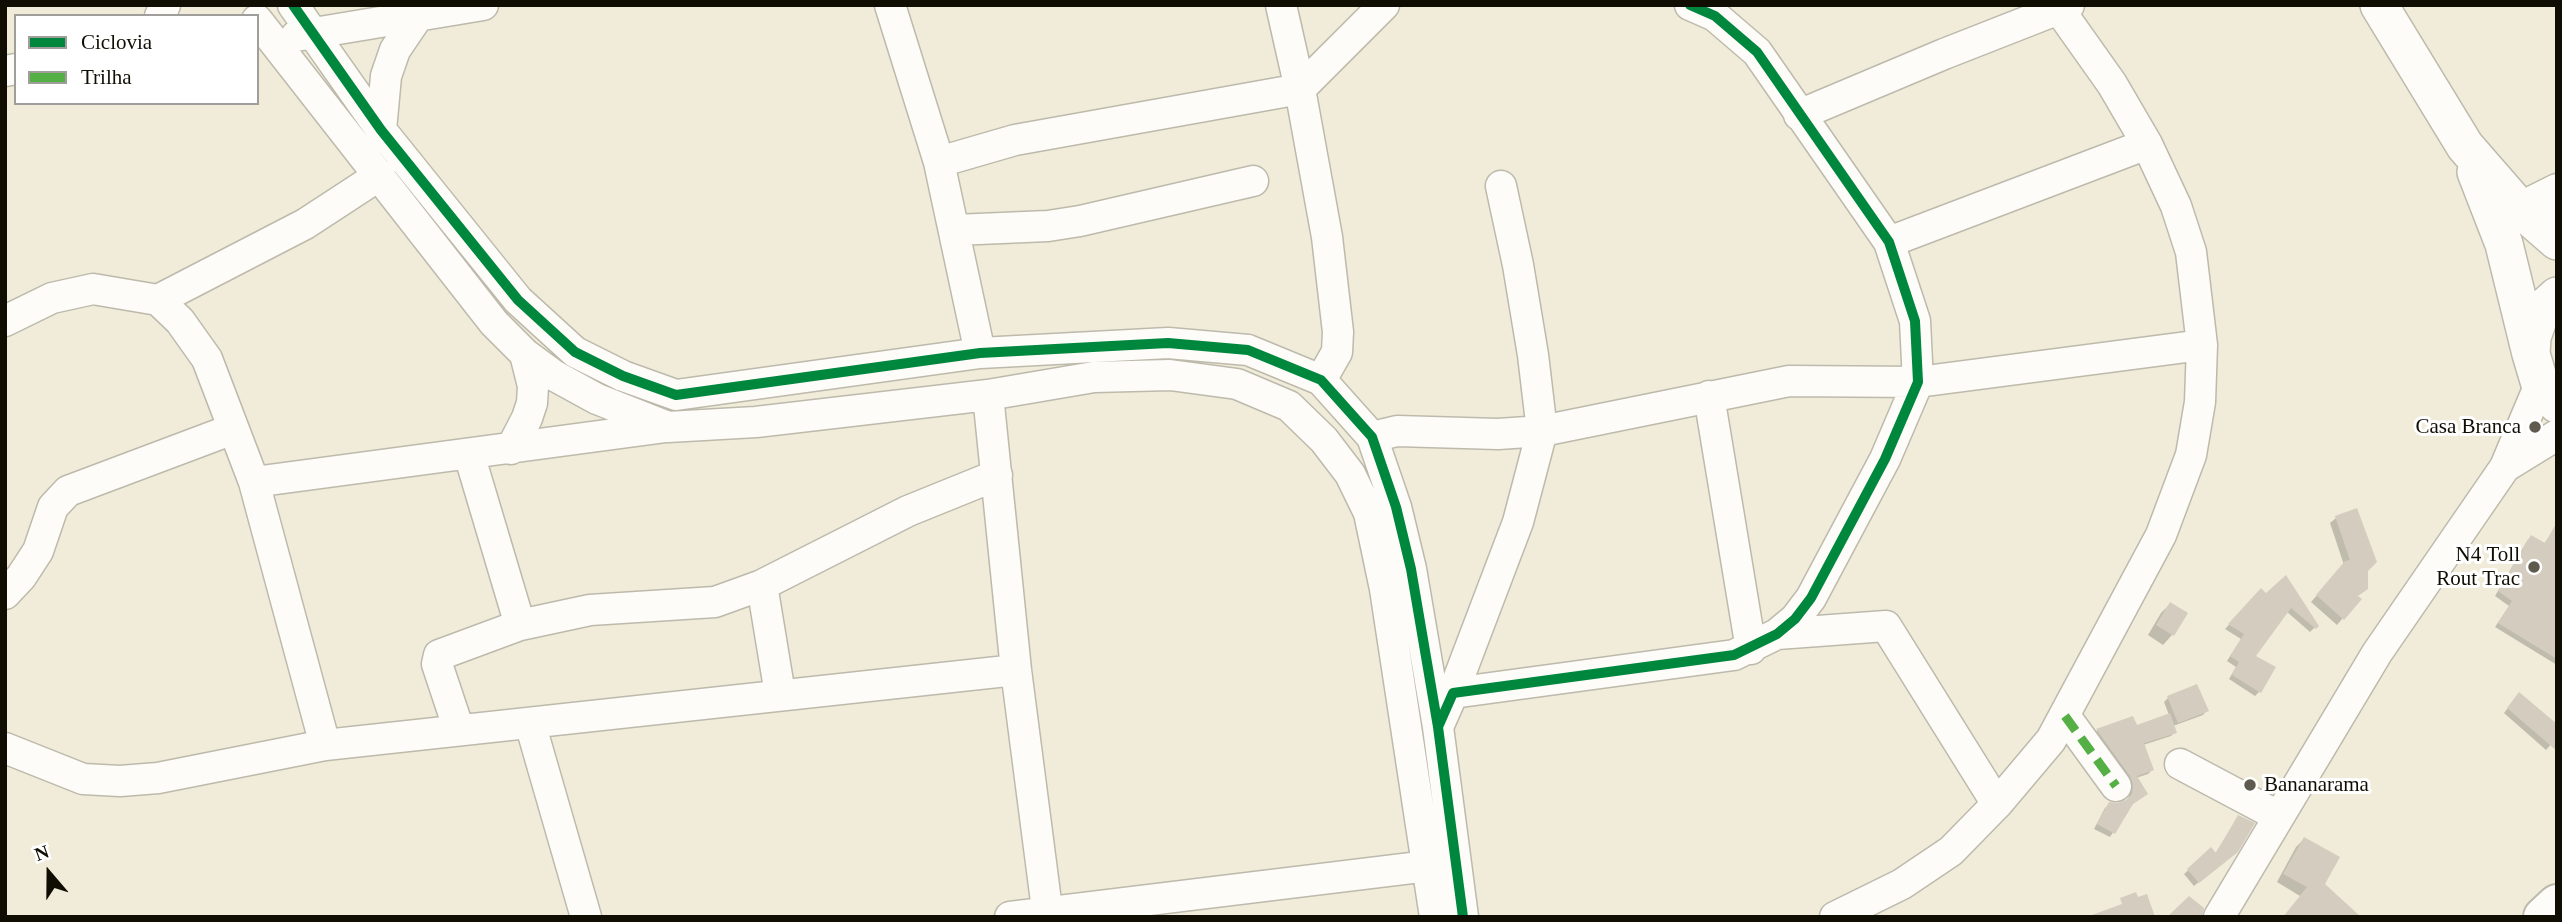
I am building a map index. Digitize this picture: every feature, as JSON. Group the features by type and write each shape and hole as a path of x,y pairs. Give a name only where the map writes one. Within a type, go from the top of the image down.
{"highway":[{"path":"2519,208 2557,219"},
{"path":"2543,917 2557,904"}],"main road":[{"path":"2379,5 2465,146 2519,208 2557,241"},
{"path":"2465,146 2504,244 2543,381"},
{"path":"2543,381 2532,337 2547,305 2557,296"}],"street":[{"path":"293,5 380,130 519,300 575,352 623,376 676,395 980,353 1182,344 1248,350 1321,380 1372,437 1396,507 1410,569 1438,727 1463,917"},
{"path":"260,29 314,34 483,5"},
{"path":"890,5 939,162 980,353"},
{"path":"1281,5 1300,89 1327,237 1338,332 1337,352 1321,380"},
{"path":"939,162 1015,140 1300,89 1384,5"},
{"path":"1452,693 1734,655 1777,634 1795,619 1811,598 1885,459 1918,382 1915,321 1889,242 1757,52 1715,16 1690,5"},
{"path":"1799,115 2061,6 2147,144 2176,206 2191,252 2202,345 2200,402 2191,455 2161,535 2051,740 1997,804 1951,851 1869,909 1835,917"},
{"path":"380,130 386,76 395,50 418,16"},
{"path":"260,29 380,175 494,323 525,354 555,376 597,399 668,427"},
{"path":"1889,242 2147,144"},
{"path":"159,300 305,224 380,175"},
{"path":"955,230 1080,222 1253,181"},
{"path":"1438,727 1518,522 1542,431 1518,265 1501,186"},
{"path":"2504,244 2519,208 2557,189"},
{"path":"5,321 51,298 93,289 159,300 180,321 207,359 254,482 325,746"},
{"path":"1372,437 1397,431 1498,434 1542,431 1789,381 1918,382 2202,345"},
{"path":"512,449 532,403 533,386 525,354"},
{"path":"254,482 668,427 756,422 988,395 1094,377 1170,375 1237,384 1289,406 1324,440 1350,474 1369,513 1385,589 1435,917"},
{"path":"2219,917 2377,653 2505,467 2543,381"},
{"path":"988,395 1016,670 1048,915"},
{"path":"1709,396 1751,649"},
{"path":"5,594 21,577 38,551 52,508 68,491 233,429"},
{"path":"2505,467 2557,435"},
{"path":"469,454 520,625"},
{"path":"458,730 437,664 439,655 520,625 590,610 704,603 762,585 908,512 997,475"},
{"path":"762,585 780,694"},
{"path":"1777,634 1886,626 1997,804"},
{"path":"5,748 83,779 120,781 158,778 325,746 1016,670"},
{"path":"2065,716 2116,786"},
{"path":"530,723 586,917"},
{"path":"2180,764 2278,816"},
{"path":"1010,917 1048,915 1428,866"}],"building":[{"path":"2357,508 2377,562 2368,571 2368,589 2358,596 2362,599 2344,620 2316,595 2345,561 2350,560 2335,516"},
{"name":"N4 Toll Rout Trac","path":"2557,522 2557,659 2498,623 2512,601 2498,591 2531,535 2545,543"},
{"path":"2286,575 2319,626 2316,629 2291,608 2256,656 2276,667 2261,693 2232,675 2239,662 2230,656 2244,634 2228,624 2261,588 2266,593"},
{"path":"2170,602 2188,613 2174,636 2156,625"},
{"path":"2197,684 2209,711 2178,723 2167,696"},
{"path":"2519,692 2557,724 2557,751 2507,708"},
{"path":"2170,713 2177,733 2144,743 2154,770 2137,776 2148,794 2133,804 2115,834 2097,824 2109,802 2126,800 2132,794 2133,785 2130,776 2096,729 2133,716 2137,725"},
{"path":"2238,815 2255,823 2238,852 2199,883 2187,869 2211,847 2216,853"},
{"path":"2304,837 2340,857 2325,884 2361,917 2283,917 2307,887 2283,874"},
{"path":"2136,892 2138,897 2147,894 2155,917 2093,917 2092,915 2122,904 2120,898"},
{"path":"2189,896 2204,908 2202,917 2167,917"}],"marked path":[{"path":"2065,716 2116,786"}],"cycle path":[{"path":"293,5 381,130 518,300 575,352 623,376 676,395 980,353 1168,343 1248,350 1321,380 1372,437 1396,507 1411,569 1438,727 1463,917"},
{"path":"1438,727 1453,693 1734,655 1777,634 1795,619 1811,598 1885,459 1918,382 1915,321 1889,242 1757,52 1715,16 1690,5"}],"place":[{"name":"Casa Branca","path":"2535,427"},
{"name":"N4 Toll Rout Trac","path":"2534,567"},
{"name":"Bananarama","path":"2250,785"}]}
